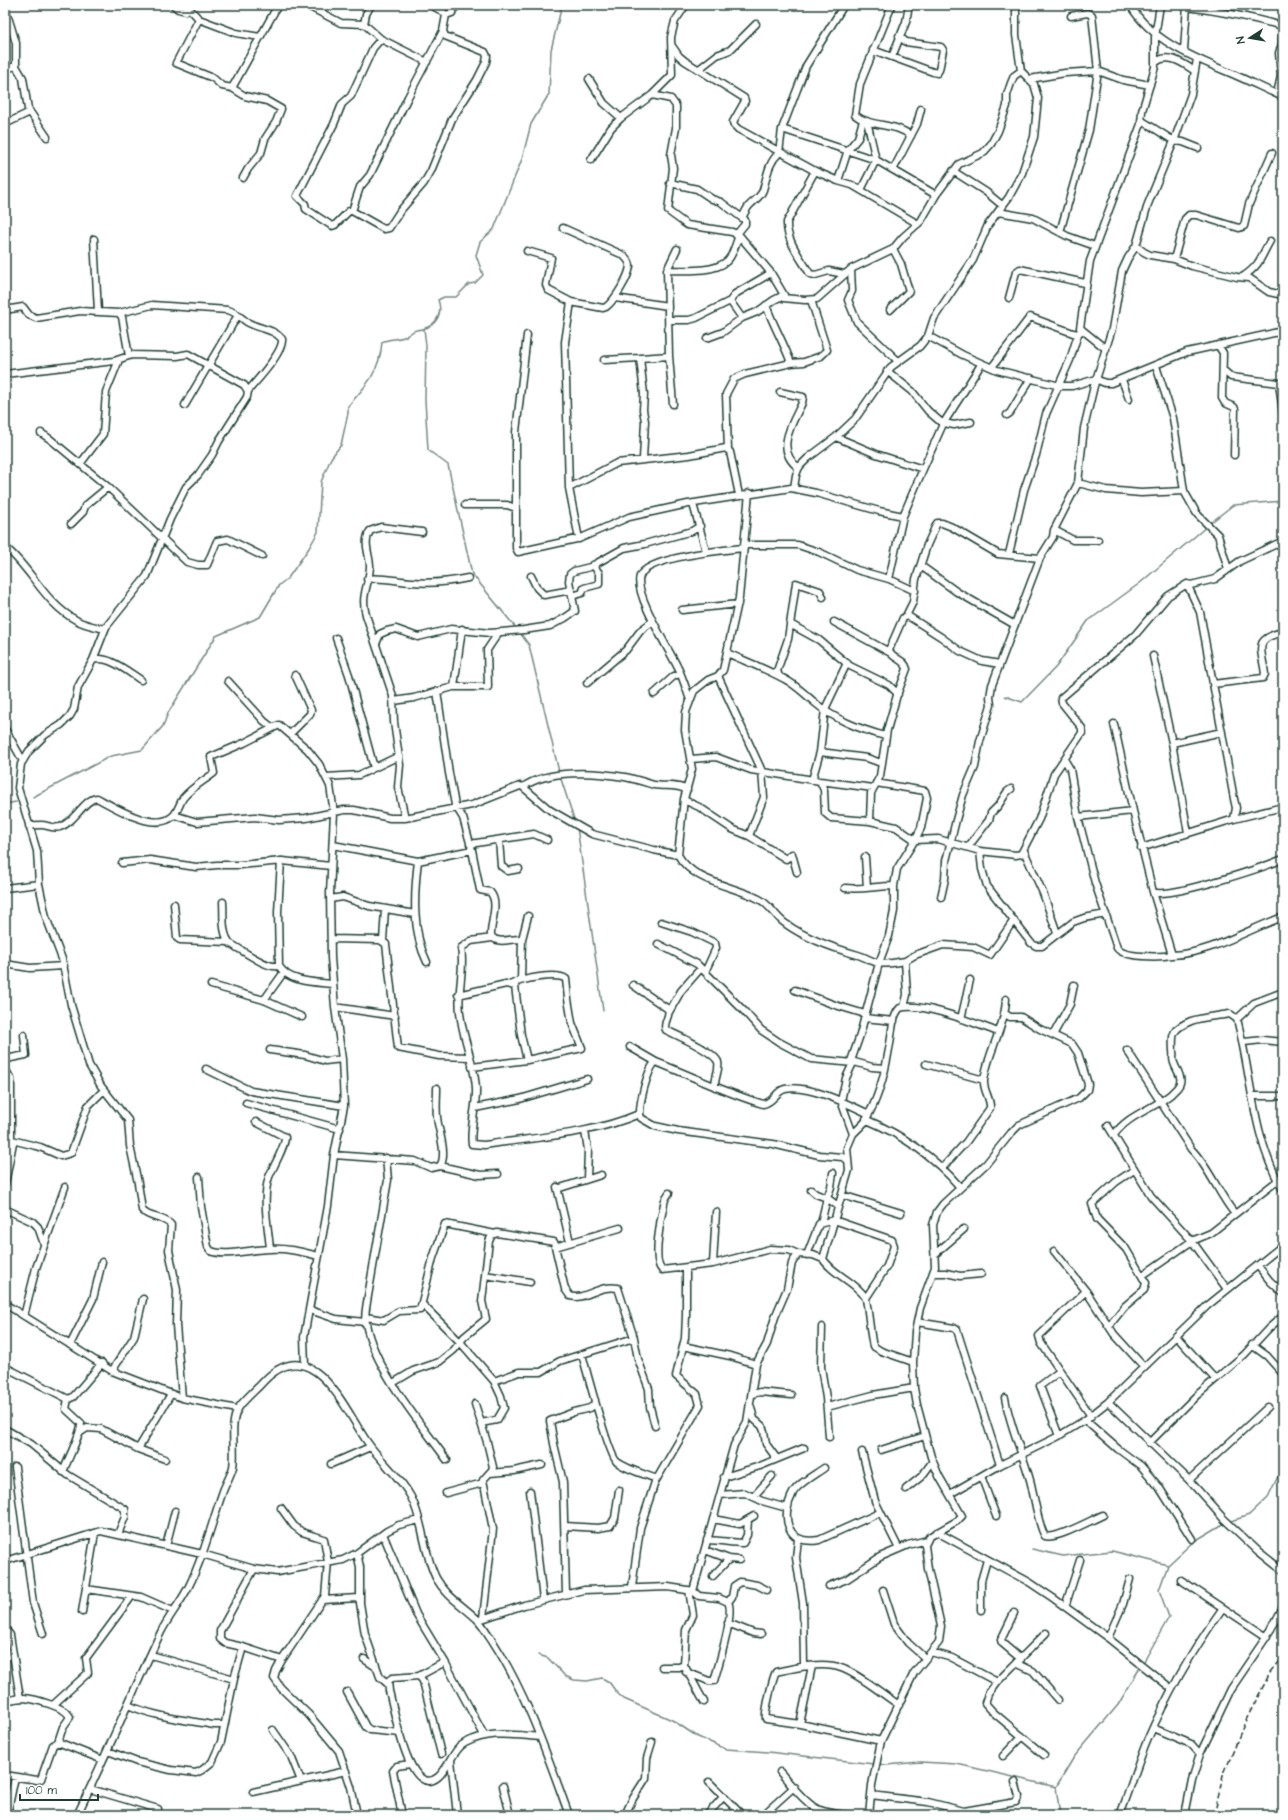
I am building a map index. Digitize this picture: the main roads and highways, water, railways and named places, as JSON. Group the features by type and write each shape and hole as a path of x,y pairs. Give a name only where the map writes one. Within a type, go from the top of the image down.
{"waterway":[{"path":"33,797 111,756 142,750 163,726 168,713 216,636 260,617 279,585 288,578 309,548 318,532 321,482 331,458 341,445 348,413 348,406 367,384 371,377 379,361 382,342 407,336 415,330 423,329 432,325 438,318 439,314 440,309 438,300 444,297 456,297 469,284 475,283 483,275 476,255 480,242 494,229 522,159 531,124 549,94 551,50 562,5"},
{"path":"424,329 426,345 425,400 428,450 448,465 472,574 516,628"},
{"path":"1209,524 1233,505 1283,501"},
{"path":"1005,696 1022,702 1056,667 1088,621 1140,583 1206,527"},
{"path":"520,633 529,645 559,772"},
{"path":"560,776 575,822"},
{"path":"5,804 16,802"},
{"path":"577,827 603,1011"},
{"path":"1229,1522 1249,1515 1268,1497 1283,1466"},
{"path":"1143,1663 1169,1617 1159,1590 1168,1565 1193,1542 1225,1523"},
{"path":"1032,1549 1063,1556 1112,1551 1168,1565"},
{"path":"538,1655 548,1658 565,1676 574,1680 587,1681 602,1678 609,1682 617,1693 624,1699 672,1720 698,1737 726,1749 768,1752 874,1764"},
{"path":"1060,1815 1056,1787 1074,1757 1118,1705 1141,1666"},
{"path":"878,1764 887,1765 920,1762 957,1764 1056,1787"}],"railway":[{"path":"1214,1815 1223,1775 1245,1722 1270,1673 1283,1657"}]}
